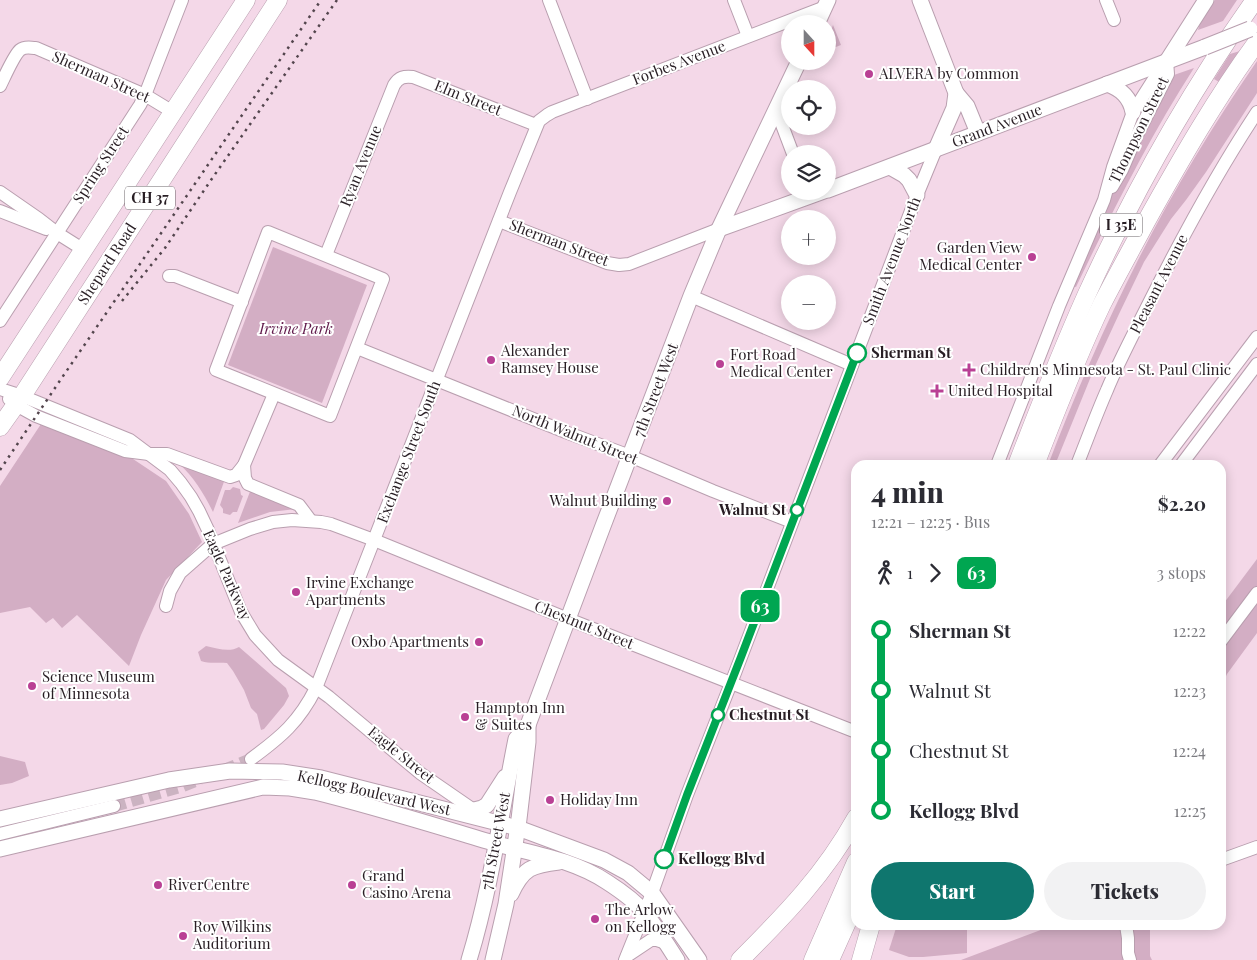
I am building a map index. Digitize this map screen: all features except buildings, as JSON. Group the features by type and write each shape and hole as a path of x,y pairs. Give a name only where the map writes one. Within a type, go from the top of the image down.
{"highway":[{"name":"Shepard Road","path":"0,378 246,0"},
{"name":"Shepard Road","path":"0,427 278,0"},
{"name":"I 35E","path":"1018,460 1086,296 1138,190 1197,87 1255,0"},
{"name":"I 35E","path":"1037,460 1102,304 1187,150 1257,42"},
{"path":"740,960 786,914 810,886 837,851 851,827"},
{"path":"818,958 851,875"},
{"path":"818,958 851,909"},
{"path":"861,960 870,930"}],"main road":[{"path":"920,0 956,93 967,106 978,133"},
{"path":"1205,47 1197,43 1194,31 1206,0"},
{"path":"1167,61 1206,0"},
{"path":"821,15 826,3"},
{"name":"Grand Avenue","path":"836,187 1257,27"},
{"name":"7th Street West","path":"469,960 476,938 496,843 494,822 510,769 516,739 528,725 602,526 691,296 719,230 795,70"},
{"path":"1108,84 1125,94 1132,105 1133,112"},
{"path":"936,149 954,108 956,93"},
{"path":"890,167 909,180 917,196"},
{"name":"Grand Avenue","path":"719,230 793,200"},
{"name":"7th Street West","path":"493,960 506,904 518,828 528,742 528,725"},
{"path":"468,812 487,805 510,769"},
{"name":"Kellogg Boulevard West","path":"0,819 170,780 230,771 282,772 322,778 468,812 494,822 518,828 604,860 628,873 652,893 699,960"},
{"name":"Kellogg Boulevard West","path":"0,849 263,787 290,788 315,792 532,852 575,866 606,881 635,903 677,960"},
{"path":"506,904 516,882 527,871 535,866 563,862"}],"street":[{"name":"Spring Street","path":"0,321 145,95 182,0"},
{"path":"549,0 588,99"},
{"path":"734,0 748,36"},
{"path":"1106,0 1114,20"},
{"name":"Forbes Avenue","path":"536,125 546,115 748,36 826,3"},
{"name":"Sherman Street","path":"0,86 20,50 27,47 36,48 145,95 173,112"},
{"name":"Thompson Street","path":"999,460 1059,306 1104,200 1113,167 1133,112 1167,61"},
{"name":"Thompson Street","path":"1104,200 1122,170 1137,135 1168,74 1167,61"},
{"name":"Elm Street","path":"399,78 413,77 536,125"},
{"name":"Ryan Avenue","path":"326,255 390,94 399,78"},
{"path":"776,110 790,145"},
{"name":"Pleasant Avenue","path":"1079,460 1106,393 1171,259 1234,146 1257,112"},
{"name":"Exchange Street South","path":"251,759 288,729 309,701 316,688 536,125"},
{"name":"Smith Avenue North","path":"626,958 936,149"},
{"path":"0,192 84,250"},
{"path":"0,211 58,233"},
{"name":"Sherman Street","path":"499,221 607,263 619,265 629,264 719,230"},
{"path":"268,232 326,255 383,279 330,416 216,370 268,232"},
{"path":"169,276 174,276 242,302"},
{"path":"691,296 852,365"},
{"path":"1164,460 1257,337"},
{"name":"North Walnut Street","path":"357,348 792,522"},
{"path":"1185,460 1257,364"},
{"name":"Eagle Parkway","path":"0,390 19,400 36,416 125,451 149,454 170,470 191,497 199,511 241,612 256,635 278,660 316,688"},
{"path":"149,454 167,454 230,477 236,475 244,466 274,394"},
{"path":"244,466 245,478 248,484 299,505 311,521"},
{"name":"Chestnut Street","path":"166,606 170,591 180,573 213,544 273,522 292,520 331,524 851,730"},
{"path":"1226,634 1257,593"},
{"name":"Eagle Street","path":"316,688 468,812"},
{"path":"0,834 114,806"},
{"path":"1226,858 1257,847"},
{"path":"1127,930 1130,960"},
{"path":"1128,938 1139,960"},
{"path":"626,958 651,940 666,943"}],"green space":[{"path":"1215,0 1237,0 1223,21 1198,30 1200,23"},
{"path":"836,32 841,45 836,47"},
{"path":"1240,51 1219,82 1214,79 1230,54"},
{"path":"1257,61 1257,93 1206,172 1171,219 1144,262 1096,364 1057,460 1050,460 1113,310 1165,209 1225,109"},
{"path":"1194,68 1132,176 1076,287 1072,286 1113,191 1174,75"},
{"name":"Irvine Park","path":"273,247 367,285 322,403 228,365"},
{"path":"41,424 133,459 166,481 189,514 202,542 166,580 129,666 77,615 62,628 53,618 46,623 30,607 0,613 0,486"},
{"path":"179,464 225,479 213,512 198,486"},
{"path":"233,487 240,489 243,496 237,512 233,512 230,515 223,513 220,505 225,490 230,490"},
{"path":"251,489 296,509 270,512 238,523"},
{"path":"1257,559 1257,633 1226,676 1226,600"},
{"path":"206,646 227,650 239,647 286,688 289,696 264,729 261,730 257,714 251,708 244,690 227,663 201,661 198,652"},
{"path":"0,756 25,762 29,776 12,783 0,785"},
{"path":"895,930 967,930 967,953 909,957 889,950"},
{"path":"1041,930 1150,930 1150,956 1152,960 961,960"}],"tunnel":[{"path":"224,770 251,759"},
{"path":"114,806 183,786 200,779"}],"railway":[{"path":"0,470 321,0"},
{"path":"122,301 165,248 337,0"}],"bus line":[{"name":"63","path":"664,859 857,353"}],"place":[{"name":"ALVERA by Common","path":"869,74"},
{"name":"Garden View Medical Center","path":"1032,257"},
{"name":"Sherman St","path":"857,353"},
{"name":"Alexander Ramsey House","path":"491,360"},
{"name":"Fort Road Medical Center","path":"720,364"},
{"name":"Children's Minnesota - St. Paul Clinic","path":"969,370"},
{"name":"United Hospital","path":"937,391"},
{"name":"Walnut Building","path":"667,501"},
{"name":"Walnut St","path":"797,510"},
{"name":"Irvine Exchange Apartments","path":"296,592"},
{"name":"Oxbo Apartments","path":"479,642"},
{"name":"Science Museum of Minnesota","path":"32,686"},
{"name":"Chestnut St","path":"718,715"},
{"name":"Hampton Inn & Suites","path":"465,717"},
{"name":"Holiday Inn","path":"550,800"},
{"name":"Kellogg Blvd","path":"664,859"},
{"name":"RiverCentre","path":"158,885"},
{"name":"Grand Casino Arena","path":"352,885"},
{"name":"The Arlow on Kellogg","path":"595,919"},
{"name":"Roy Wilkins Auditorium","path":"183,936"}]}
